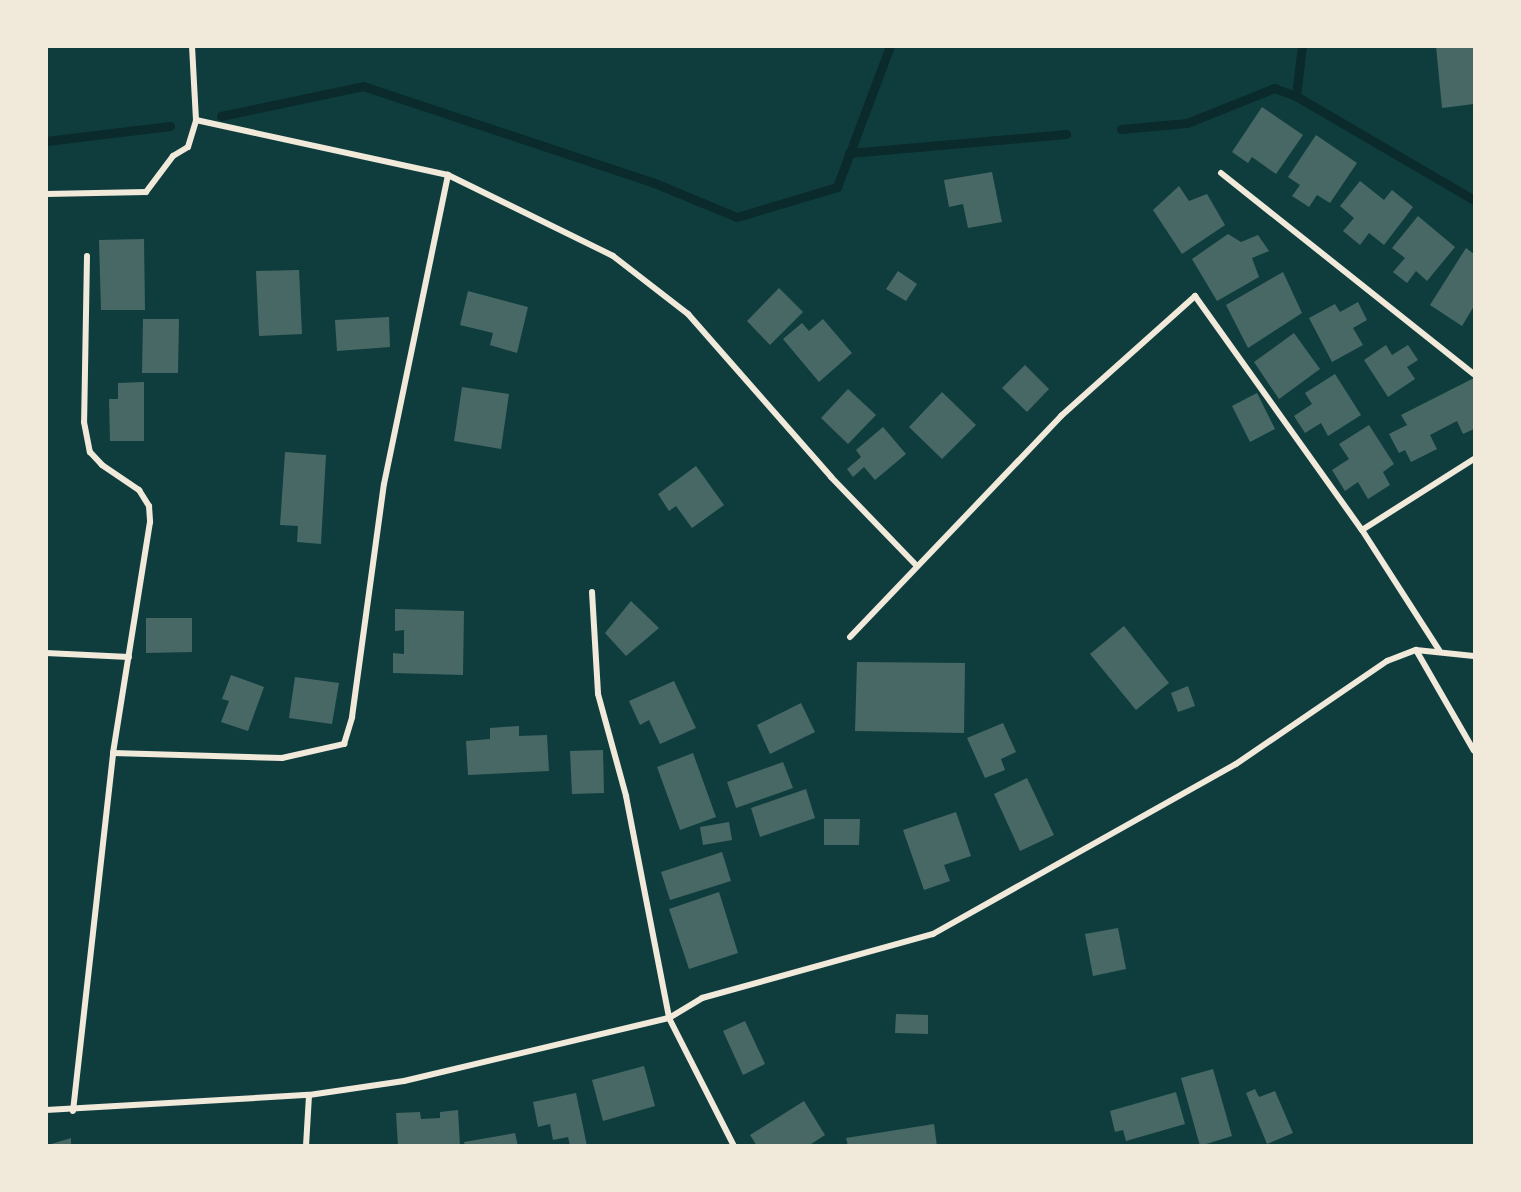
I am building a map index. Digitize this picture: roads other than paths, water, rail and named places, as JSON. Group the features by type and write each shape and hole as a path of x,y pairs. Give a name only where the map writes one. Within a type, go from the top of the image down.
{"street":[{"path":"46,194 146,192 172,156 188,147 196,120 192,46"},
{"path":"196,120 448,175 613,256 688,314 831,477 916,565"},
{"path":"1221,173 1474,374"},
{"path":"113,753 282,758 344,744 352,717 384,484 448,175"},
{"path":"73,1111 113,753 150,522 149,506 139,490 102,465 90,452 84,422 87,256"},
{"path":"850,637 916,565 1061,416 1195,296 1362,530 1439,650"},
{"path":"1362,530 1474,459"},
{"path":"592,592 598,694 626,796 669,1018 734,1146"},
{"path":"1416,650 1474,751"},
{"path":"46,1110 73,1111 309,1095 404,1081 669,1018 702,998 933,934 1227,769 1388,661 1416,650 1439,650 1474,656"},
{"path":"46,653 129,657"},
{"path":"306,1146 309,1095"}],"waterway":[{"path":"221,116 363,86 652,182 737,217 837,187 890,46"},
{"path":"1296,96 1302,46"},
{"path":"1121,129 1187,123 1274,88 1296,96 1474,200"},
{"path":"46,141 170,126"},
{"path":"849,153 1066,134"}]}
